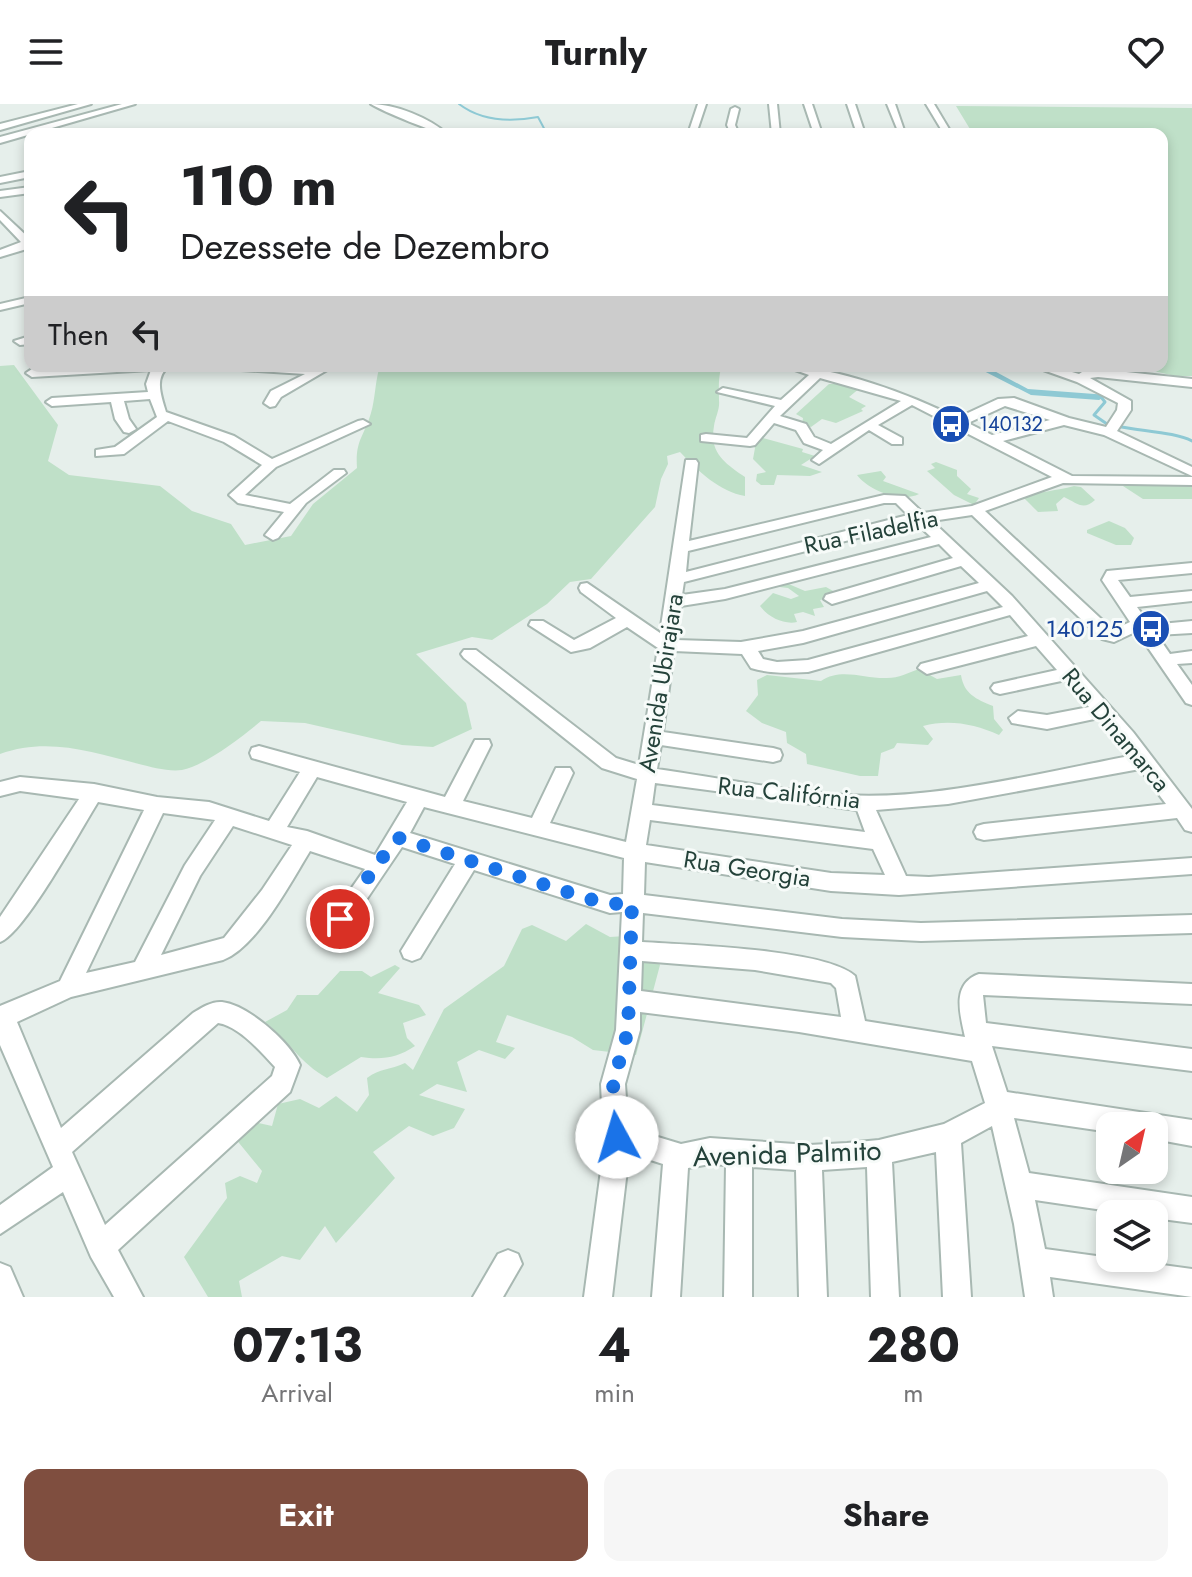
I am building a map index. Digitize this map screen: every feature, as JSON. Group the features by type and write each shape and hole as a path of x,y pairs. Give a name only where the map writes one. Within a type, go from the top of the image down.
{"street":[{"path":"0,127 87,104"},
{"path":"99,104 112,110"},
{"path":"50,128 131,104"},
{"path":"375,104 435,128"},
{"path":"694,128 702,104"},
{"path":"773,104 775,128"},
{"path":"808,104 816,128"},
{"path":"851,104 859,128"},
{"path":"891,104 901,128"},
{"path":"930,104 944,128"},
{"path":"0,118 36,106"},
{"path":"21,113 34,114 60,108"},
{"path":"732,128 735,109"},
{"path":"44,117 63,125"},
{"path":"0,140 24,134"},
{"path":"2,173 24,168"},
{"path":"2,173 24,174"},
{"path":"0,194 24,191"},
{"path":"0,214 24,239"},
{"path":"0,254 24,246"},
{"path":"0,307 24,301"},
{"path":"32,373 54,372"},
{"path":"157,372 153,377 153,395 164,418 215,432 271,464"},
{"path":"270,403 276,394 318,372"},
{"path":"815,372 912,400 1063,478 1089,482 1192,481"},
{"path":"1058,372 1081,379 1125,401 1124,410 1109,432"},
{"path":"1136,372 1164,380"},
{"path":"706,438 746,443 819,373"},
{"path":"1081,379 1089,373 1098,373 1192,383"},
{"path":"723,392 784,404"},
{"path":"52,402 153,395"},
{"path":"117,398 122,419 129,429"},
{"path":"819,460 912,400"},
{"path":"959,422 1007,401 1064,421 1109,432 1192,472"},
{"path":"101,453 119,451 164,418"},
{"path":"771,418 801,427 809,440 832,449"},
{"path":"990,440 1064,421"},
{"path":"292,509 236,497 271,464 363,424"},
{"path":"869,425 897,441"},
{"name":"Avenida Ubirajara","path":"598,1296 617,1137 613,1084 624,1051 630,1000 635,852 674,602 691,463"},
{"path":"273,535 292,509 339,473"},
{"name":"Rua Filadelfia","path":"677,579 917,517 936,518 975,510 1063,478"},
{"name":"Rua Dinamarca","path":"680,548 884,499 903,500 1014,609 1145,761 1187,817"},
{"path":"975,510 1104,632 1114,636 1141,628 1192,627"},
{"path":"674,602 725,594 941,539"},
{"path":"832,599 964,560"},
{"path":"1190,694 1110,580 1113,575 1192,568"},
{"path":"587,588 665,645 744,647 803,637 989,585"},
{"path":"1127,603 1192,596"},
{"path":"744,647 757,664 777,668 808,666 1014,609"},
{"path":"537,625 561,641 578,646 628,619"},
{"path":"927,668 1040,639"},
{"name":"Rua Califórnia","path":"470,654 609,763 648,775 846,803 948,796 1145,761"},
{"path":"1164,660 1192,657"},
{"path":"1000,688 1069,673"},
{"path":"1018,718 1047,722 1101,711"},
{"path":"653,737 773,755"},
{"path":"451,805 482,745"},
{"name":"Rua Georgia","path":"259,753 419,798 635,852 831,882 899,886 1192,866"},
{"path":"275,829 312,769"},
{"path":"537,828 563,773"},
{"path":"0,789 33,784 157,805 191,807 275,829 377,864"},
{"path":"0,933 22,905 94,792"},
{"path":"329,936 377,864 399,838 419,798"},
{"path":"864,802 899,886"},
{"path":"68,988 108,906 121,871 157,805"},
{"path":"641,811 879,842"},
{"path":"143,969 192,871 229,815"},
{"path":"984,832 1187,817"},
{"path":"399,838 600,902 632,903 842,928 921,932 1192,924"},
{"path":"129,1297 101,1247 1,1017 68,988 223,950 232,945 264,906 307,839"},
{"path":"412,951 469,860"},
{"path":"631,951 755,960 837,974 847,983 855,1030"},
{"path":"1039,1297 1034,1261 999,1106 979,1042 971,991 979,984 995,984 1192,994"},
{"path":"630,1000 855,1030 1192,1060"},
{"path":"0,1221 201,1021 213,1014 230,1015 282,1055 288,1065 281,1084 101,1247"},
{"path":"999,1106 1096,1119"},
{"name":"Avenida Palmito","path":"617,1137 676,1157 710,1151 809,1158 879,1153 948,1136 999,1106"},
{"path":"1168,1129 1192,1133"},
{"path":"948,1136 957,1297"},
{"path":"739,1153 739,1283"},
{"path":"879,1153 885,1297"},
{"path":"666,1297 676,1157"},
{"path":"809,1158 813,1297"},
{"path":"1017,1184 1192,1210"},
{"path":"1034,1261 1192,1283"},
{"path":"487,1297 508,1264"},
{"path":"0,1277 9,1297"}],"green space":[{"path":"956,106 1192,108 1192,376 1158,372 1168,372 1168,128 969,128"},
{"path":"14,365 58,425 48,461 69,475 160,486 192,511 231,524 245,545 291,536 313,504 357,468 359,445 371,413 378,372 720,372 714,443 725,462 745,477 745,496 718,485 680,452 667,456 668,464 655,507 591,579 570,582 547,604 492,640 472,637 416,654 466,703 472,729 433,747 402,745 305,723 261,721 213,757 182,770 160,769 70,748 35,747 0,754 0,366"},
{"path":"829,384 848,384 860,388 849,397 866,406 861,409 863,411 836,423 822,419 811,427 802,425 803,418 796,414"},
{"path":"763,438 803,449 802,452 815,456 801,465 822,472 810,476 777,475 774,485 761,485 756,481 757,474 766,472 753,459 755,448 752,443"},
{"path":"936,462 957,470 957,476 971,489 967,494 979,498 974,505 954,495 927,471 935,468 931,464"},
{"path":"881,471 886,477 883,481 919,494 903,497 886,494 869,486 857,475"},
{"path":"1192,484 1192,499 1143,499 1123,486"},
{"path":"1081,487 1095,500 1083,505 1064,497 1056,504 1058,511 1038,512 1023,497 1036,493"},
{"path":"1109,521 1125,528 1134,538 1131,545 1116,545 1087,533 1087,530"},
{"path":"784,582 805,591 826,587 842,596 820,600 824,607 813,609 815,616 803,612 794,614 797,622 782,621 760,606 773,593 791,599 799,596 788,588 771,586"},
{"path":"919,669 937,679 961,675 972,695 993,706 994,719 1003,730 999,735 962,724 923,726 933,739 928,745 897,743 894,748 881,753 878,776 860,776 807,764 806,754 787,743 786,732 762,723 746,711 758,695 757,680 767,675 821,681 845,674 891,678"},
{"path":"586,924 610,937 641,935 660,965 636,1055 593,1050 572,1037 507,1015 496,1042 515,1048 505,1059 479,1050 457,1062 467,1092 437,1084 419,1095 465,1109 454,1128 433,1136 409,1126 373,1152 395,1178 336,1243 325,1226 300,1260 282,1256 239,1281 242,1297 208,1297 184,1257 227,1198 225,1183 240,1176 257,1183 262,1171 235,1138 254,1122 272,1126 278,1104 300,1099 319,1108 336,1096 357,1112 369,1095 367,1078 405,1063 413,1070 444,1009 504,966 522,929 532,925 566,941"},
{"path":"395,965 400,968 378,993 419,1005 426,1015 403,1023 407,1038 415,1046 396,1056 361,1057 327,1078 309,1066 265,1022 287,1010 297,995 318,995 340,971 362,971 371,977"}],"water":[{"path":"986,372 996,372 1028,389 1108,395 1099,400 1031,395"}],"waterway":[{"path":"459,104 477,114 497,119 538,117 544,128"},
{"path":"1101,397 1105,402 1094,415 1107,424"},
{"path":"1117,426 1192,441"}],"place":[{"name":"140132","path":"951,424"},
{"name":"140125","path":"1151,629"}],"route":[{"path":"340,919 377,864 399,838 589,899 610,904 632,903 628,1030 613,1084 617,1137"}]}
